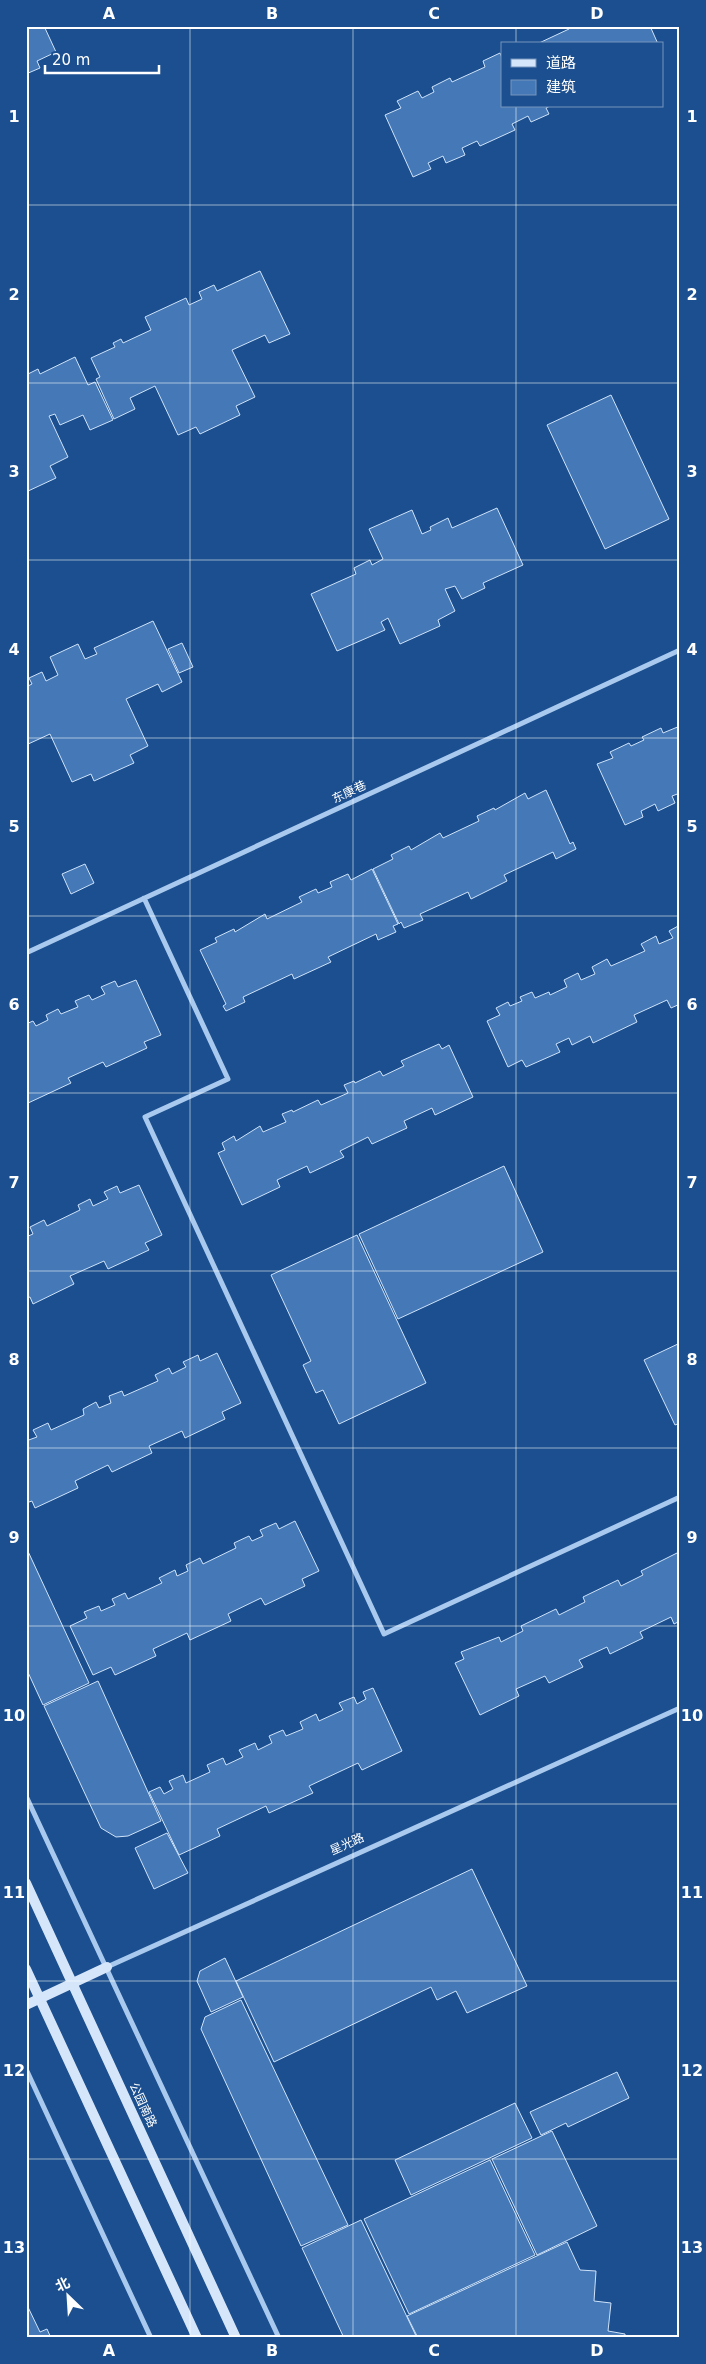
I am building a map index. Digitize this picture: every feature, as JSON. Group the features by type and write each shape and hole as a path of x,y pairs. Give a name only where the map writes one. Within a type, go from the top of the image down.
{"main road":[{"name":"公园南路","path":"26,1883 236,2338"},
{"name":"星光路","path":"26,2005 106,1967"},
{"path":"26,1969 197,2338"}],"street":[{"name":"东康巷","path":"26,953 680,650"},
{"path":"144,898 228,1079 145,1117 384,1634 680,1497"},
{"name":"星光路","path":"106,1967 680,1708"},
{"path":"26,1796 279,2338"},
{"path":"26,2069 152,2338"}],"building":[{"path":"26,26 44,26 56,52 37,61 40,68 26,74"},
{"path":"568,26 650,26 657,42 541,42 569,29"},
{"path":"500,53 501,108 546,108 549,114 531,122 528,116 512,124 515,130 480,146 477,141 462,148 465,155 446,163 443,156 428,163 431,169 413,177 385,115 401,108 397,101 418,91 422,98 434,92 432,87 450,78 452,82 485,67 483,61"},
{"path":"260,271 290,334 269,343 265,335 232,350 255,397 236,406 240,415 200,434 196,427 178,435 155,386 130,398 135,409 114,419 96,379 100,377 91,358 115,347 113,343 121,339 123,343 151,330 145,317 186,298 189,305 202,299 199,292 214,285 217,291"},
{"path":"75,357 88,385 95,382 113,420 90,430 83,415 60,425 55,414 49,416 68,457 50,466 56,478 26,492 26,375 38,369 40,374"},
{"path":"611,395 669,519 605,549 547,425"},
{"path":"497,508 523,565 483,583 485,588 462,599 455,586 445,589 455,611 438,620 440,626 400,644 388,618 381,622 385,630 337,651 311,594 356,574 354,568 370,560 372,565 383,559 369,529 412,510 422,534 431,530 430,527 448,518 452,528"},
{"path":"153,621 182,682 162,692 158,684 126,699 148,746 130,755 134,763 94,781 91,774 72,782 50,734 26,745 26,687 32,684 29,678 42,672 46,681 58,675 50,657 78,644 85,659 97,654 94,648"},
{"path":"182,643 193,667 179,673 168,649"},
{"path":"680,726 680,793 672,796 675,803 658,811 655,804 641,811 643,817 625,825 597,764 613,758 610,752 629,743 631,746 644,740 642,737 661,728 663,733"},
{"path":"546,790 570,844 573,842 576,849 556,859 553,852 504,875 507,881 471,899 468,892 420,914 423,920 404,928 401,922 399,924 373,869 393,859 391,855 409,846 411,850 440,833 443,838 479,821 477,816 494,808 495,810 525,793 528,799"},
{"path":"85,864 94,883 71,894 62,874"},
{"path":"372,869 398,924 393,926 396,932 378,940 376,934 328,957 331,962 294,979 292,974 243,997 245,1002 226,1011 223,1006 226,1004 200,950 217,942 215,938 234,929 235,932 265,914 267,919 302,902 299,897 316,889 318,893 332,887 330,882 348,874 351,880"},
{"path":"680,925 680,1004 671,1008 667,1000 634,1015 637,1022 593,1043 590,1036 572,1045 569,1038 556,1044 560,1052 526,1067 522,1060 508,1067 487,1021 500,1015 496,1008 508,1002 510,1006 522,1001 520,997 532,992 535,998 549,992 550,995 567,987 564,980 578,973 581,980 595,974 592,967 607,959 611,966 645,951 641,944 656,936 659,944 673,938 669,931"},
{"path":"136,980 161,1035 144,1042 147,1048 106,1067 103,1062 68,1078 71,1083 26,1104 26,1024 33,1021 36,1026 48,1020 46,1015 58,1009 61,1014 78,1007 75,1001 89,995 92,1000 105,994 101,987 115,981 118,987"},
{"path":"439,1044 442,1049 449,1045 473,1097 435,1115 432,1108 404,1121 407,1128 372,1144 368,1137 340,1151 344,1157 310,1173 307,1166 277,1180 280,1187 242,1205 218,1153 225,1150 222,1143 234,1136 236,1141 260,1126 263,1132 286,1122 282,1114 292,1110 293,1112 318,1100 321,1105 348,1093 344,1085 354,1081 355,1083 380,1071 383,1076 404,1066 401,1061"},
{"path":"504,1166 543,1252 398,1319 359,1234"},
{"path":"139,1185 162,1235 145,1243 149,1250 108,1269 104,1261 70,1276 74,1284 33,1304 30,1297 26,1298 26,1237 33,1234 30,1227 44,1220 47,1226 80,1210 78,1205 90,1199 93,1206 108,1199 104,1192 117,1186 120,1193"},
{"path":"357,1235 426,1383 339,1424 323,1390 316,1393 303,1365 311,1361 271,1275"},
{"path":"680,1343 680,1423 675,1425 644,1360"},
{"path":"217,1353 241,1403 222,1412 225,1419 185,1438 182,1431 149,1446 152,1453 112,1472 108,1465 75,1481 78,1488 35,1508 32,1501 26,1503 26,1441 37,1437 33,1430 48,1423 51,1430 84,1415 83,1409 96,1402 99,1408 111,1403 109,1396 122,1391 124,1396 158,1381 155,1375 169,1368 172,1374 186,1367 183,1362 198,1355 200,1361"},
{"path":"295,1521 319,1571 302,1579 305,1586 265,1605 261,1598 228,1614 231,1621 190,1640 187,1633 153,1649 156,1656 115,1675 111,1667 93,1675 70,1626 87,1618 84,1612 99,1606 101,1611 115,1605 112,1599 125,1593 128,1599 162,1583 159,1578 175,1570 177,1576 188,1571 186,1565 200,1558 203,1564 236,1548 234,1543 249,1536 252,1541 263,1536 260,1530 276,1523 279,1529"},
{"path":"26,1547 89,1683 43,1705 26,1668"},
{"path":"677,1553 680,1558 680,1621 674,1624 671,1617 640,1632 643,1638 610,1654 607,1647 579,1660 583,1667 549,1683 545,1676 516,1689 519,1696 480,1715 455,1663 464,1659 461,1652 499,1637 501,1642 523,1631 521,1626 556,1609 559,1615 585,1602 583,1597 618,1580 621,1586 643,1575 641,1571"},
{"path":"98,1681 161,1821 128,1836 116,1837 101,1828 44,1706"},
{"path":"373,1688 402,1751 362,1770 358,1763 309,1786 313,1793 269,1813 266,1806 217,1829 220,1836 179,1855 149,1792 160,1787 164,1794 173,1789 169,1781 183,1775 186,1783 210,1772 207,1765 223,1758 226,1765 243,1757 239,1750 255,1743 258,1750 272,1743 269,1736 283,1730 286,1736 303,1729 300,1722 316,1714 319,1721 343,1710 339,1703 354,1697 357,1704 366,1699 363,1692"},
{"path":"167,1833 188,1873 154,1889 135,1848"},
{"path":"472,1869 527,1986 467,2013 456,1991 437,2000 431,1987 274,2062 236,1981"},
{"path":"225,1958 243,1997 211,2012 197,1981 200,1971"},
{"path":"241,2000 348,2225 301,2246 201,2029 205,2017"},
{"path":"617,2072 629,2098 568,2127 566,2123 541,2135 530,2112"},
{"path":"515,2103 532,2138 411,2195 395,2160"},
{"path":"552,2131 597,2226 537,2255 492,2159"},
{"path":"490,2160 535,2255 409,2314 364,2219"},
{"path":"361,2220 417,2338 344,2338 302,2248"},
{"path":"567,2242 580,2270 596,2271 594,2301 611,2303 608,2331 625,2334 625,2338 418,2338 407,2316"},
{"path":"26,2303 40,2332 47,2329 51,2338 26,2338"}]}
